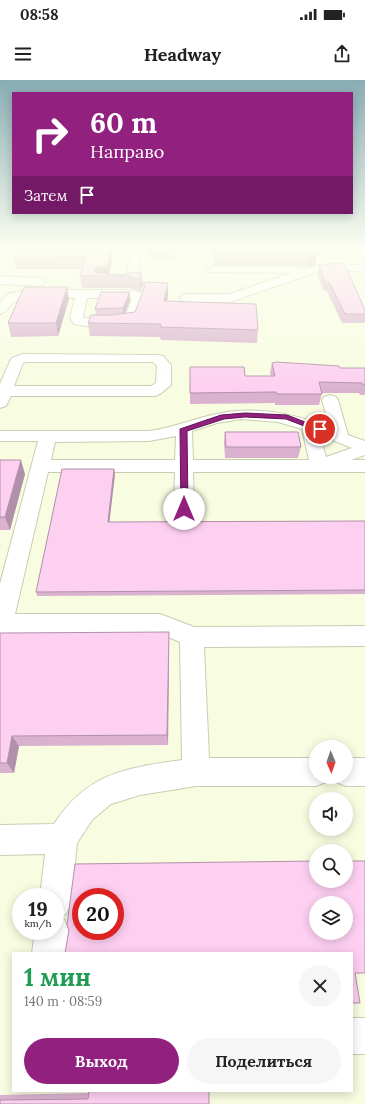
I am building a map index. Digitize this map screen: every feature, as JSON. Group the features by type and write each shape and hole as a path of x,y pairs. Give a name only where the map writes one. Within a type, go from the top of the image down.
{"lane":[{"path":"0,310 12,297 16,296"},
{"path":"82,296 76,317 79,321 84,322 122,322 131,320 138,298 136,296"},
{"path":"186,298 230,298 237,296"},
{"path":"23,358 153,358 158,359 164,365 163,385 155,391 146,393 2,397 17,362 23,358"},
{"path":"330,400 341,438"},
{"path":"0,436 149,436 184,429 223,417 277,415 309,424 365,448"},
{"path":"309,424 319,466"},
{"path":"184,429 184,509"},
{"path":"48,436 0,624 160,623 192,637 365,636"},
{"path":"319,466 365,448"},
{"path":"40,466 365,466"},
{"path":"192,637 196,772"},
{"path":"57,888 62,839 75,818 90,803 101,795 121,786 196,772 309,772"},
{"path":"353,772 365,772"},
{"path":"0,840 62,839"},
{"path":"49,952 51,940"},
{"path":"353,1036 365,1036"}],"building":[{"path":"20,296 64,296 56,323 8,323"},
{"path":"100,296 128,296 123,308 95,309"},
{"path":"141,296 165,296 164,301 256,304 258,330 160,327 161,324 88,323 91,315 112,315 135,312"},
{"path":"336,296 359,296 365,310 365,314 345,314"},
{"path":"272,363 339,366 340,368 365,368 365,385 362,383 319,382 322,394 277,394 276,392 190,393 190,367 244,367 245,376 275,376"},
{"path":"225,432 298,432 301,447 226,447"},
{"path":"0,460 21,460 5,517 0,517"},
{"path":"62,469 114,469 108,522 365,521 365,590 36,592"},
{"path":"169,632 167,735 12,736 7,763 0,763 0,633"},
{"path":"309,861 309,888 353,888 353,861 365,861 365,973 355,973 360,1003 353,1003 353,952 65,952 69,930 67,925 75,864"},
{"path":"89,1092 209,1092 209,1104 0,1104 0,1100 88,1099"}],"route":[{"path":"184,509 184,429 211,420 233,415 277,415 320,429"}]}
